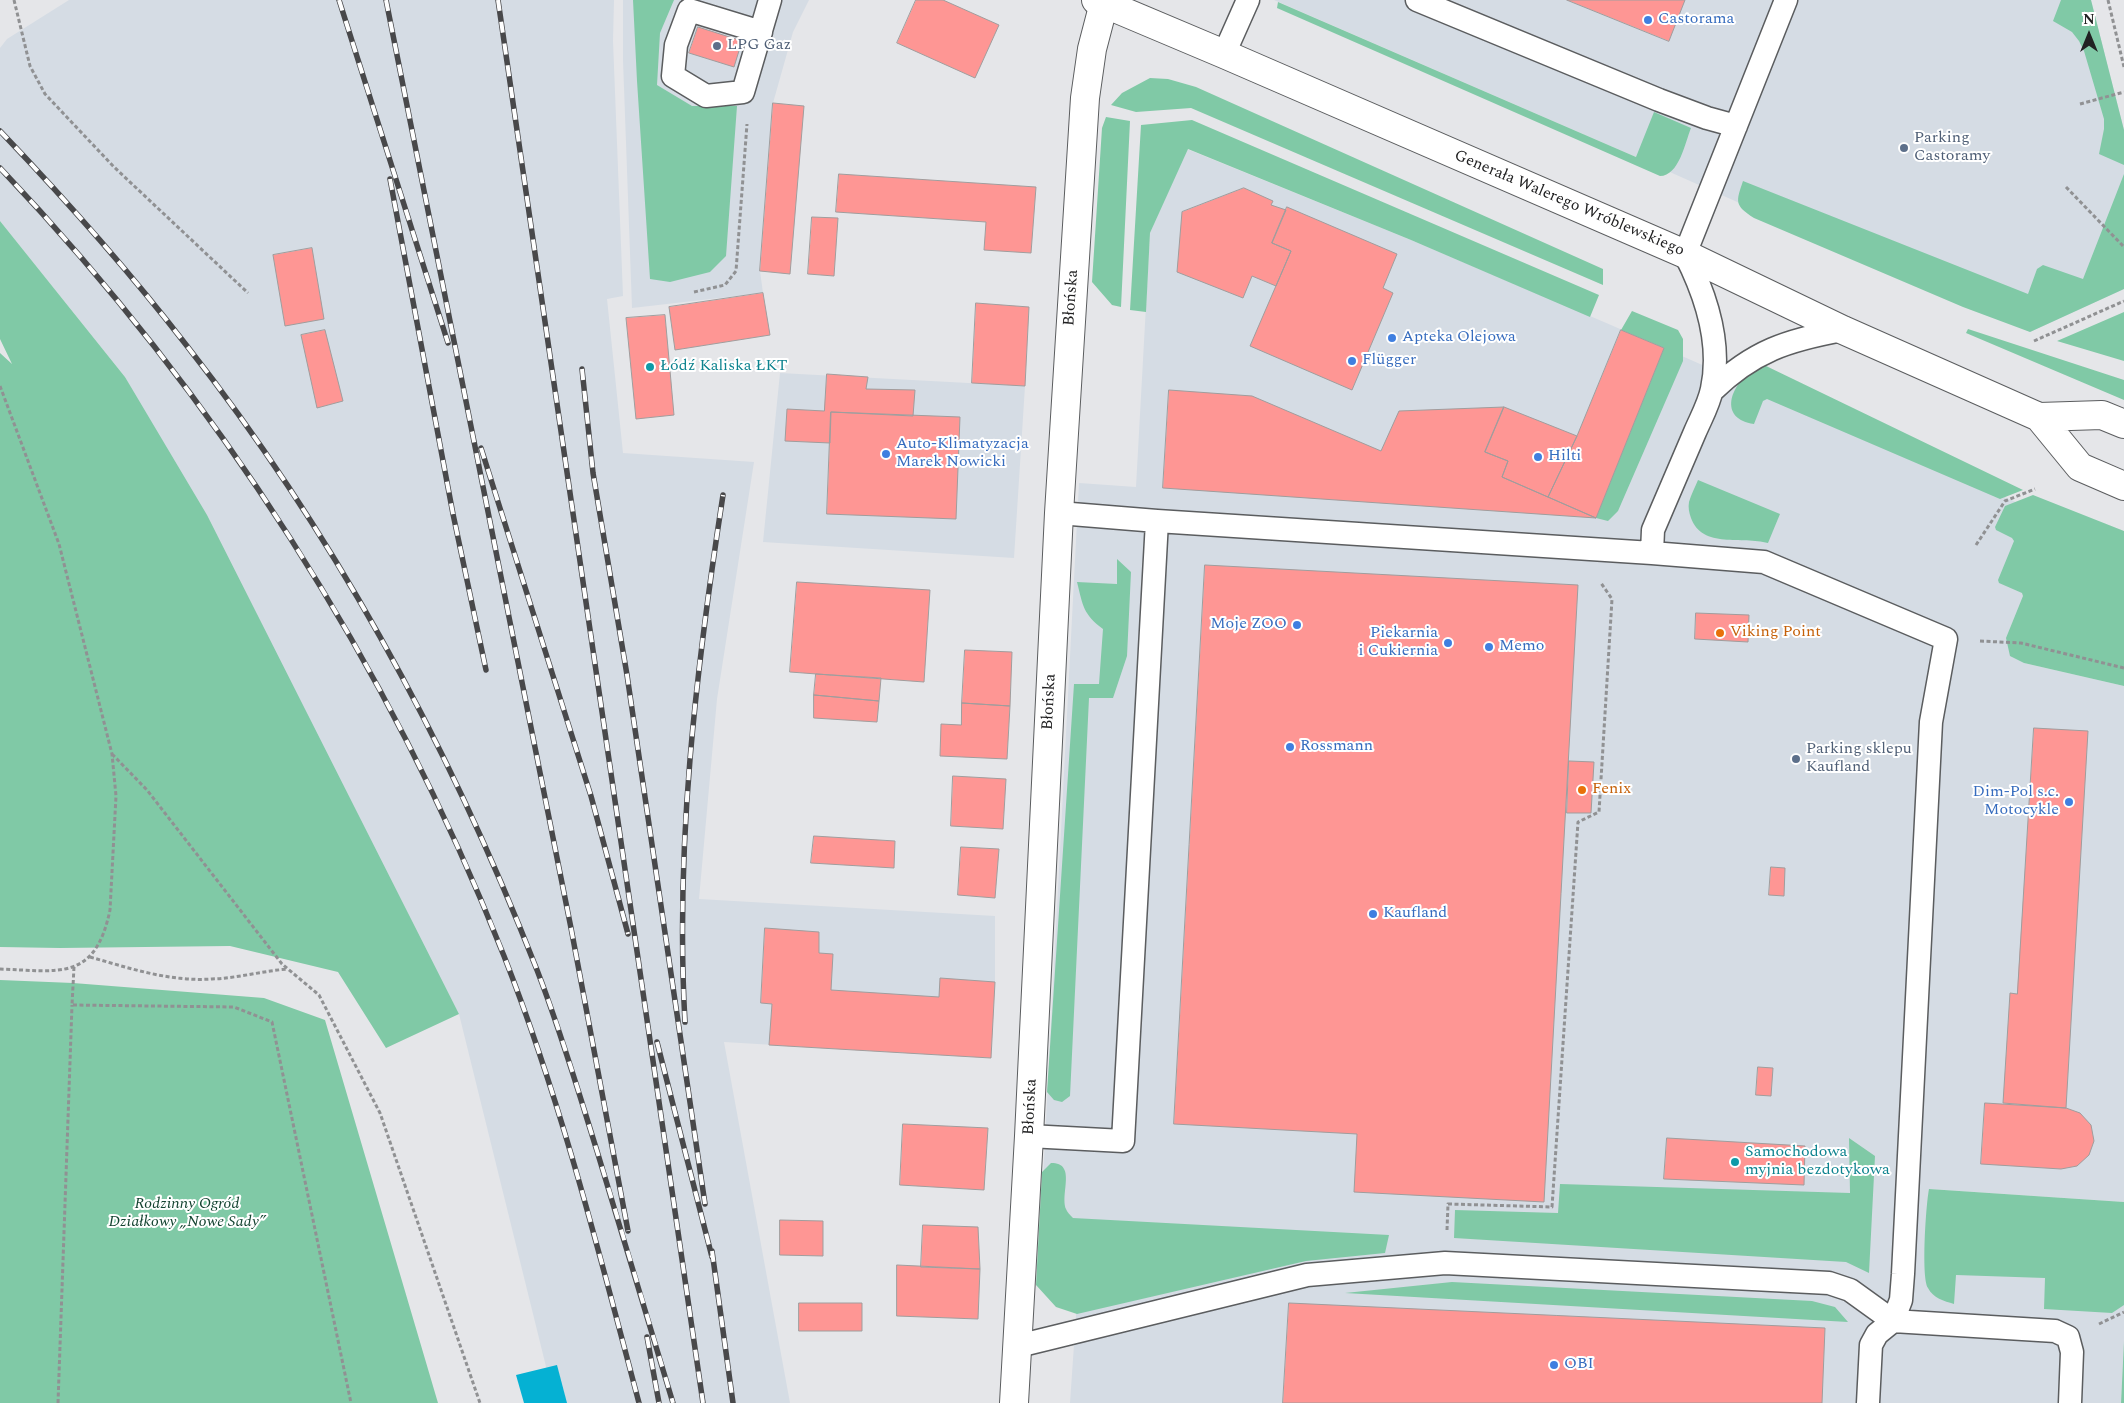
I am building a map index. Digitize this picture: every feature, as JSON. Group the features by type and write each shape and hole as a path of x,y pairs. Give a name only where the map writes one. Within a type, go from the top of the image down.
{"street":[{"name":"Generała Walerego Wróblewskiego","path":"1100,2 1685,254 1843,330 2039,418 2080,467 2124,486"},
{"name":"Błońska","path":"1014,1403 1059,513 1084,98 1100,2"},
{"name":"Generała Walerego Wróblewskiego","path":"2039,418 2102,415 2124,424"}],"lane":[{"path":"761,32 689,10 676,45 673,76 706,96 743,92 761,32 770,0"},
{"path":"1224,54 1248,0"},
{"path":"1417,0 1659,100 1707,118 1736,126"},
{"path":"1652,553 1653,530 1712,391 1715,364 1714,336 1697,278 1685,254 1786,0"},
{"path":"1712,391 1731,373 1756,356 1801,339 1843,330"},
{"path":"1059,513 1749,559 1764,562 1946,639 1931,722 1904,1274 1901,1300 1893,1321 1877,1334 1871,1345 1868,1403"},
{"path":"1029,1136 1123,1140 1157,521"},
{"path":"1018,1346 1307,1275 1445,1263 1829,1283 1850,1290 1893,1321 2055,1331 2068,1337 2072,1352 2070,1403"}],"path":[{"path":"14,0 30,66 45,94 114,167 248,292"},
{"path":"2108,0 2124,67"},
{"path":"694,292 725,285 736,271 747,119 743,92"},
{"path":"2080,104 2124,92"},
{"path":"2066,187 2124,247"},
{"path":"2034,341 2124,301"},
{"path":"0,386 59,544 112,754 116,796 110,910 106,927 90,956 74,967 59,972 0,969"},
{"path":"1976,545 2005,501 2035,489"},
{"path":"1445,1263 1448,1204 1552,1207 1578,822 1599,812 1612,599 1601,584 1602,549"},
{"path":"1946,639 2022,643 2124,668"},
{"path":"112,754 147,790 276,956 288,969 319,994 380,1113 480,1403"},
{"path":"90,956 142,972 179,978 210,980 263,971 288,969"},
{"path":"58,1403 74,967"},
{"path":"72,1005 234,1007 272,1022 351,1403"}],"shaded area":[{"path":"69,0 614,0 613,41 623,296 607,299 623,453 754,462 717,699 699,899 995,916 995,982 991,1058 724,1042 790,1403 555,1403 459,1014 125,377 0,221 0,48 7,39"},
{"path":"623,0 809,0 793,32 773,103 760,271 763,293 632,308 623,60"},
{"path":"1274,0 2091,0 2124,130 2124,289 2030,332 1636,157"},
{"path":"1187,149 1411,240 1604,322 2064,523 2024,663 2124,686 2124,1202 1929,1189 1925,1264 2124,1274 2124,1341 2121,1403 1070,1403 1079,1272 1038,1275 1079,483 1136,487 1150,233"},
{"path":"780,373 1025,386 1014,558 763,542"}],"green space":[{"path":"633,0 674,0 660,33 657,85 692,106 737,106 726,256 710,272 670,282 650,279"},
{"path":"2061,0 2091,0 2124,130 2124,165 2099,154 2104,119 2084,51 2079,41 2072,32 2053,21"},
{"path":"1278,2 1636,157 1654,112 1691,128 1684,150 1672,171 1667,175 1660,176 1277,8"},
{"path":"1150,78 1168,79 1196,87 1603,269 1603,285 1191,108 1136,112 1111,105 1122,93"},
{"path":"1106,117 1130,121 1121,307 1112,305 1092,282 1102,128"},
{"path":"1192,120 1599,295 1590,317 1411,240 1188,149 1150,233 1146,312 1130,310 1141,125"},
{"path":"2124,174 2124,289 2030,332 1963,307 1754,218 1743,210 1738,202 1743,181 2028,294 2037,269 2043,265 2083,279"},
{"path":"0,221 125,377 207,515 459,1014 386,1048 338,972 230,946 0,947 0,353 12,364 0,339"},
{"path":"1632,311 1678,330 1683,339 1683,361 1618,511 1608,521 1596,518 1664,348 1621,330"},
{"path":"2124,312 2124,361 2057,341"},
{"path":"1968,329 2124,380 2124,400 1966,333"},
{"path":"1764,365 2023,490 2000,499 1767,399 1763,401 1754,424 1743,421 1732,410 1733,395 1742,380 1752,370"},
{"path":"1698,480 1780,514 1768,543 1714,538 1696,528 1690,516 1689,502"},
{"path":"2033,495 2124,531 2124,686 2024,663 2010,656 2006,638 2023,596 2022,593 1999,583 1998,580 2014,541 2012,538 1996,530 1995,527 2005,506"},
{"path":"1117,559 1131,572 1127,656 1113,698 1089,698 1070,1096 1062,1102 1054,1100 1047,1092 1074,684 1099,684 1103,629 1091,619 1085,609 1077,582 1117,584"},
{"name":"Rodzinny Ogród Działkowy „Nowe Sady”","path":"0,980 73,983 264,998 325,1020 438,1403 0,1403"},
{"path":"1849,1138 1875,1156 1869,1273 1846,1262 1454,1238 1455,1210 1558,1213 1560,1184 1850,1193"},
{"path":"1051,1163 1059,1164 1066,1173 1066,1210 1073,1218 1389,1235 1385,1253 1306,1261 1077,1314 1056,1307 1036,1285 1042,1172"},
{"path":"1929,1189 2124,1202 2124,1305 2112,1313 2044,1309 2045,1278 1956,1275 1954,1304 1936,1297 1928,1288 1924,1256"},
{"path":"1452,1282 1812,1301 1835,1307 1848,1322 1345,1293"},
{"path":"2124,1341 2124,1403 2121,1403"}],"water":[{"path":"557,1365 567,1403 524,1403 516,1375"}],"building":[{"path":"916,0 943,0 999,25 975,78 897,43"},
{"name":"Castorama","path":"1567,0 1685,0 1669,41"},
{"path":"698,27 742,41 734,67 689,53"},
{"path":"773,103 804,106 790,274 760,271"},
{"path":"839,174 1036,187 1031,253 984,250 986,222 836,212"},
{"path":"1244,188 1273,201 1271,205 1286,210 1272,243 1291,251 1276,286 1252,276 1243,298 1177,272 1182,212"},
{"path":"1287,207 1397,254 1383,288 1393,293 1352,390 1250,346 1291,251 1272,243"},
{"path":"812,217 838,218 834,276 808,274"},
{"path":"312,248 324,319 285,326 273,255"},
{"path":"763,293 770,335 675,350 669,307"},
{"path":"976,303 1029,307 1025,386 972,383"},
{"name":"Łódź Kaliska ŁKT","path":"665,315 674,415 636,419 626,318"},
{"path":"325,330 343,401 317,408 301,335"},
{"path":"1621,330 1664,348 1596,518 1548,497 1577,436"},
{"path":"827,374 868,377 866,389 915,390 913,416 831,412 830,443 785,441 787,409 824,411"},
{"path":"1169,390 1252,396 1381,451 1399,411 1504,407 1485,452 1508,461 1502,477 1596,518 1163,488"},
{"path":"1504,407 1577,436 1548,497 1502,477 1508,461 1485,452"},
{"path":"831,412 960,417 956,519 827,514"},
{"name":"Kaufland","path":"1205,565 1578,585 1544,1202 1354,1192 1357,1134 1174,1124"},
{"path":"797,582 930,590 924,682 790,672"},
{"path":"1696,613 1749,615 1748,642 1695,639"},
{"path":"965,650 1012,652 1010,706 962,703"},
{"path":"816,674 881,678 879,701 814,695"},
{"path":"814,695 879,701 877,722 814,718"},
{"path":"962,703 1010,706 1007,759 940,756 941,724 961,725"},
{"path":"2034,728 2088,731 2066,1108 2003,1103 2010,993 2017,994"},
{"path":"1569,761 1594,762 1591,813 1567,813"},
{"path":"953,776 1006,779 1003,829 951,826"},
{"path":"814,836 895,841 894,868 811,863"},
{"path":"961,847 999,849 995,898 958,895"},
{"path":"1771,867 1785,868 1784,896 1769,895"},
{"path":"765,928 819,932 819,953 833,954 831,990 939,997 940,978 995,982 991,1058 769,1045 772,1004 761,1003"},
{"path":"1758,1067 1773,1068 1771,1096 1756,1095"},
{"path":"1985,1103 2066,1108 2080,1113 2091,1125 2094,1141 2089,1155 2077,1166 2061,1169 1981,1164"},
{"path":"903,1124 988,1128 984,1190 900,1185"},
{"name":"Samochodowa myjnia bezdotykowa","path":"1667,1138 1805,1146 1804,1185 1664,1179"},
{"path":"780,1220 823,1221 823,1256 780,1255"},
{"path":"923,1225 978,1227 980,1269 921,1267"},
{"path":"897,1265 980,1269 978,1319 897,1316"},
{"path":"799,1303 862,1303 862,1331 799,1331"},
{"name":"OBI","path":"1289,1303 1825,1328 1822,1403 1283,1403"}],"railway":[{"path":"339,0 448,343"},
{"path":"386,0 571,928 628,1231"},
{"path":"498,0 703,1403"},
{"path":"0,131 120,263 187,346 241,418 292,492 340,568 385,646 427,725 503,887 545,992 583,1105 673,1403"},
{"path":"0,168 79,255 154,346 224,440 290,538 351,638 407,741 458,847 525,1011 578,1177 639,1403"},
{"path":"390,179 453,514 486,670"},
{"path":"582,369 593,473 627,675 705,1204"},
{"path":"481,448 591,796 628,934"},
{"path":"685,1022 683,890 690,758 704,626 723,495"},
{"path":"657,1042 712,1257"},
{"path":"712,1251 733,1403"},
{"path":"647,1337 659,1403"}],"place":[{"name":"Castorama","path":"1648,20"},
{"name":"LPG Gaz","path":"717,46"},
{"name":"Parking Castoramy","path":"1904,148"},
{"name":"Apteka Olejowa","path":"1392,338"},
{"name":"Flügger","path":"1352,361"},
{"name":"Łódź Kaliska ŁKT","path":"650,367"},
{"name":"Auto-Klimatyzacja Marek Nowicki","path":"886,454"},
{"name":"Hilti","path":"1538,457"},
{"name":"Moje ZOO","path":"1297,625"},
{"name":"Viking Point","path":"1720,633"},
{"name":"Piekarnia i Cukiernia","path":"1448,643"},
{"name":"Memo","path":"1489,647"},
{"name":"Rossmann","path":"1290,747"},
{"name":"Parking sklepu Kaufland","path":"1796,759"},
{"name":"Fenix","path":"1582,790"},
{"name":"Dim-Pol s.c. Motocykle","path":"2069,802"},
{"name":"Kaufland","path":"1373,914"},
{"name":"Samochodowa myjnia bezdotykowa","path":"1735,1162"},
{"name":"OBI","path":"1554,1365"}]}
